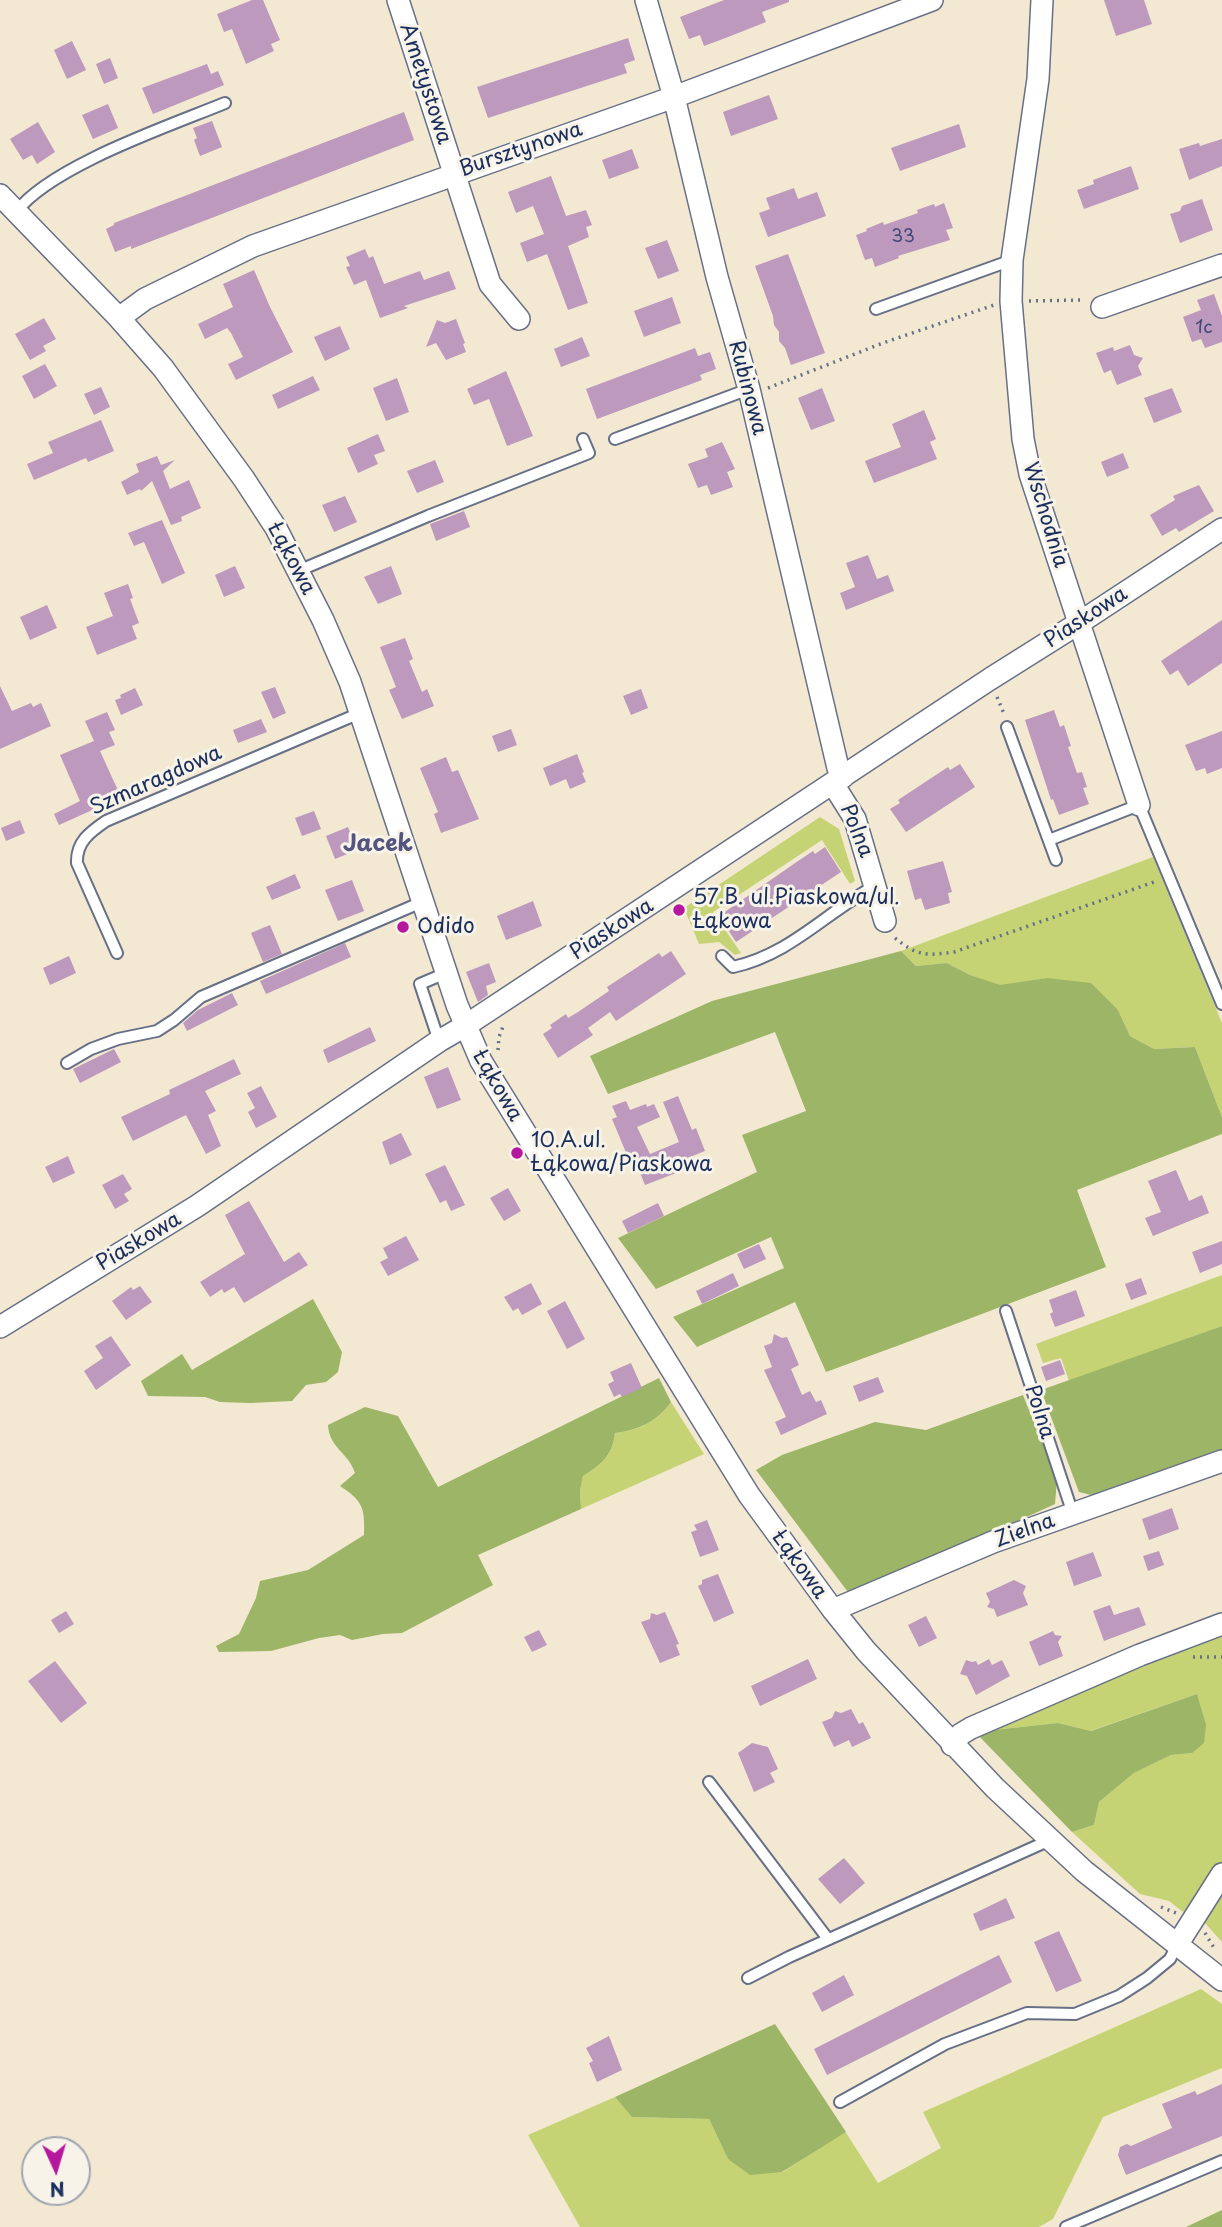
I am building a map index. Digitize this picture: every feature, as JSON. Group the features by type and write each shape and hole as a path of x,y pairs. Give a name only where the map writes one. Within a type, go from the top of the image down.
{"street":[{"name":"Ametystowa","path":"398,0 490,284 519,319"},
{"name":"Rubinowa","path":"646,0 674,97 717,277 749,389 838,768 838,780"},
{"name":"Bursztynowa","path":"120,318 145,299 253,246 674,97 932,0"},
{"name":"Wschodnia","path":"1042,0 1038,79 1012,260 1011,301 1023,439 1030,474 1139,805"},
{"name":"Łąkowa","path":"0,195 120,318 170,378 244,479 276,528 344,670 465,1026 495,1083 737,1477 833,1610 866,1651 952,1745 1104,1888 1222,1980"},
{"path":"1098,304 1222,265"},
{"name":"Piaskowa","path":"0,1327 197,1206 439,1041 838,780 993,687 1080,623 1222,529"},
{"name":"Polna","path":"838,780 855,819 885,920"},
{"name":"Zielna","path":"833,1610 993,1542 1222,1461"},
{"path":"952,1745 961,1734 971,1728 1140,1655 1222,1625"},
{"path":"1177,1945 1222,1874"}],"lane":[{"path":"16,212 25,200 71,170 225,103"},
{"path":"876,309 1012,260"},
{"path":"615,439 749,389"},
{"path":"298,571 428,516 589,453 583,439"},
{"name":"Szmaragdowa","path":"117,953 77,863 76,853 85,835 106,821 360,713"},
{"path":"1007,727 1056,860"},
{"path":"1049,839 1139,805"},
{"name":"Wschodnia","path":"1139,805 1222,1004"},
{"path":"722,956 733,967 779,951 857,895 875,886"},
{"path":"67,1063 91,1049 118,1039 157,1031 201,997 422,902"},
{"path":"439,1041 420,984 446,974"},
{"name":"Polna","path":"1006,1311 1073,1514"},
{"path":"709,1782 828,1939"},
{"path":"748,1978 828,1939 1050,1840"},
{"path":"840,2102 945,2044 1027,2013 1075,2014 1119,1996 1147,1979 1170,1959 1177,1945"},
{"path":"1066,2227 1222,2161"}],"path":[{"path":"749,389 761,390 986,307 1011,301 1098,304"},
{"path":"986,702 993,687"},
{"path":"993,687 1009,724 1007,727"},
{"path":"885,920 893,936 914,952 938,955 954,952 1169,877"},
{"path":"499,1055 499,1037 508,1016"},
{"path":"1151,1905 1170,1908 1204,1932 1216,1952"}],"green space":[{"path":"820,817 839,829 855,881 850,884 822,840 713,912 741,953 735,955 719,942 699,944 684,908"},
{"path":"1153,857 1222,1023 1222,1117 1195,1047 1154,1049 1130,1036 1118,1010 1047,978 1000,986 947,963 916,966 901,951"},
{"path":"901,951 916,966 947,963 970,975 1000,985 1047,978 1091,983 1118,1010 1130,1036 1154,1049 1195,1047 1222,1117 1222,1134 1077,1190 1106,1267 826,1372 795,1302 697,1347 673,1317 784,1268 771,1237 656,1289 618,1238 757,1172 742,1135 806,1111 775,1032 608,1094 590,1056 712,1001"},
{"path":"1222,1275 1222,1326 1069,1381 1061,1358 1043,1363 1036,1344"},
{"path":"313,1299 342,1352 338,1372 326,1382 306,1385 292,1401 220,1402 205,1397 148,1396 141,1381 182,1354 192,1370"},
{"path":"1222,1326 1222,1453 1095,1496 1079,1492 1041,1390"},
{"path":"659,1378 671,1402 660,1415 646,1424 615,1433 605,1459 583,1476 580,1490 581,1509 478,1555 493,1585 402,1633 352,1640 340,1635 271,1651 219,1652 216,1646 239,1634 256,1598 260,1581 308,1570 364,1535 361,1506 354,1496 340,1486 355,1473 335,1445 328,1425 365,1407 398,1416 438,1487"},
{"path":"1023,1395 1057,1480 1055,1504 854,1596 851,1596 756,1470 782,1455 875,1422 926,1430"},
{"path":"671,1402 704,1454 581,1509 580,1489 583,1476 605,1459 615,1433 646,1424"},
{"path":"1222,1636 1222,1862 1196,1903 1183,1912 1169,1901 1140,1894 1072,1832 1094,1825 1099,1802 1134,1773 1171,1755 1192,1753 1197,1694 1090,1731 1058,1723 975,1732"},
{"path":"1197,1694 1206,1725 1204,1743 1192,1753 1171,1755 1134,1773 1099,1802 1094,1825 1072,1832 975,1732 1058,1723 1091,1731"},
{"path":"1222,1894 1222,1942 1204,1922"},
{"path":"1201,1989 1222,2004 1222,2068 1103,2117 1053,2219 1039,2227 580,2227 528,2135 615,2097 633,2117 709,2119 728,2159 783,2172 845,2131 878,2183 941,2148 923,2112"},
{"path":"775,2024 846,2132 782,2172 750,2175 728,2159 709,2119 632,2117 615,2097"},
{"path":"1222,2210 1222,2227 1186,2227"}],"building":[{"path":"252,0 263,0 280,40 271,44 274,51 246,64 232,29 224,32 217,14"},
{"path":"724,0 789,2 762,12 766,22 723,39 704,46 700,35 689,39 680,17"},
{"path":"1104,0 1144,0 1152,24 1116,36"},
{"path":"628,38 635,60 624,64 627,73 488,118 477,87"},
{"path":"72,41 86,70 67,79 54,50"},
{"path":"110,58 118,78 104,84 96,64"},
{"path":"207,64 211,74 218,71 224,85 153,114 142,88"},
{"path":"769,95 778,119 731,136 723,112"},
{"path":"108,104 118,128 93,139 82,115"},
{"path":"404,112 414,140 131,249 131,246 115,252 106,229 114,223"},
{"path":"212,121 222,147 200,156 193,128"},
{"path":"38,122 55,152 37,164 32,155 23,160 10,139"},
{"path":"959,124 966,147 900,171 891,148"},
{"path":"1222,139 1222,166 1189,180 1179,149"},
{"path":"632,149 639,168 609,179 602,160"},
{"path":"1131,166 1139,189 1084,209 1077,190 1094,184 1093,180"},
{"path":"551,176 566,216 586,210 592,225 586,227 589,237 568,246 588,303 568,310 547,254 527,262 520,243 544,234 533,206 516,213 508,192"},
{"path":"794,188 798,199 817,192 826,216 768,237 759,213 770,209 766,198"},
{"path":"1202,199 1213,230 1180,243 1170,214 1180,211 1182,206"},
{"path":"944,203 953,228 946,230 950,240 898,256 899,258 875,267 872,258 865,260 856,235 883,222 884,225 918,213 917,210"},
{"path":"667,240 679,271 658,279 645,248"},
{"path":"365,249 369,258 373,256 384,284 420,271 424,280 449,271 456,289 404,306 408,308 380,318 366,280 354,285 346,267 350,266 346,257"},
{"path":"788,254 825,353 791,365 785,348 779,341 779,332 774,325 755,266"},
{"path":"254,270 293,352 236,380 228,364 243,357 231,333 227,328 205,339 198,324 233,307 223,284"},
{"path":"1214,294 1222,316 1222,342 1205,348 1201,339 1192,342 1183,317 1201,310 1197,300"},
{"path":"672,297 681,323 644,337 634,311"},
{"path":"44,318 56,339 43,346 46,351 30,360 15,334"},
{"path":"456,319 466,352 446,360 436,343 426,347 437,320 445,323"},
{"path":"340,326 350,349 325,361 314,337"},
{"path":"582,337 590,356 561,367 554,349"},
{"path":"1130,345 1134,355 1143,358 1138,366 1142,375 1117,385 1111,370 1104,373 1096,353 1113,347 1114,351"},
{"path":"695,348 698,356 710,352 716,369 700,375 702,380 597,419 586,389"},
{"path":"45,364 57,386 34,399 22,376"},
{"path":"506,371 533,436 507,446 489,399 474,405 467,389"},
{"path":"313,376 320,390 278,409 272,395"},
{"path":"397,378 409,412 386,421 373,388"},
{"path":"101,387 110,407 94,415 84,394"},
{"path":"822,388 835,421 811,430 798,398"},
{"path":"1172,388 1182,412 1154,423 1144,398"},
{"path":"924,410 936,439 930,442 937,459 874,483 865,461 901,447 892,424"},
{"path":"101,420 114,451 88,462 86,458 34,480 27,464 53,453 48,442"},
{"path":"378,434 385,451 374,455 378,464 358,473 347,448"},
{"path":"722,442 735,469 727,472 733,487 711,495 707,485 698,488 688,464 708,457 705,449"},
{"path":"1123,453 1129,468 1107,477 1101,462"},
{"path":"157,456 161,465 175,460 163,471 170,489 189,480 201,508 171,525 152,481 141,491 140,489 127,495 121,482 139,472 136,464"},
{"path":"435,460 444,482 417,493 407,471"},
{"path":"1199,485 1214,511 1179,532 1176,528 1162,536 1150,515 1175,500 1173,496"},
{"path":"345,496 357,522 334,532 322,505"},
{"path":"464,511 470,527 436,541 430,524"},
{"path":"162,520 185,573 162,584 144,542 134,546 128,533"},
{"path":"868,555 877,579 888,575 894,591 846,610 840,593 855,587 846,563"},
{"path":"235,566 245,588 224,597 215,575"},
{"path":"391,566 402,594 378,604 364,577"},
{"path":"128,584 133,598 130,599 139,623 132,626 137,639 97,655 86,627 113,616 104,593"},
{"path":"47,605 57,628 30,640 20,617"},
{"path":"1222,620 1222,663 1188,686 1178,670 1170,675 1161,661"},
{"path":"405,638 413,659 409,661 422,692 427,689 434,706 402,719 389,690 396,687 380,647"},
{"path":"0,686 12,711 31,703 33,707 41,703 51,726 0,749"},
{"path":"275,687 286,713 273,719 261,692"},
{"path":"135,688 143,705 121,715 115,700"},
{"path":"641,689 648,708 631,715 623,696"},
{"path":"1054,710 1060,727 1064,725 1077,773 1082,772 1087,787 1083,788 1089,804 1059,815 1053,799 1051,800 1025,720"},
{"path":"107,712 115,730 109,732 115,745 100,751 121,797 59,825 54,814 80,801 60,755 94,741 85,721"},
{"path":"261,719 267,732 238,743 233,730"},
{"path":"511,729 517,745 498,752 492,736"},
{"path":"1222,731 1222,768 1207,774 1205,768 1196,771 1185,745"},
{"path":"577,754 586,782 570,789 566,779 550,786 543,768"},
{"path":"446,757 452,772 458,770 479,819 441,833 434,814 438,812 420,768"},
{"path":"960,764 975,787 906,832 890,809 900,803 898,800 948,767 950,770"},
{"path":"314,811 321,829 302,836 295,818"},
{"path":"20,820 25,833 6,841 1,828"},
{"path":"348,827 357,850 335,859 326,836"},
{"path":"825,847 841,872 736,942 719,916 813,851 815,854"},
{"path":"943,861 952,892 948,893 950,903 925,910 921,898 915,900 907,871"},
{"path":"295,874 301,888 272,900 266,887"},
{"path":"352,880 364,911 338,921 325,890"},
{"path":"533,901 542,926 506,940 497,916"},
{"path":"270,925 282,954 263,962 251,933"},
{"path":"345,943 351,957 266,994 260,981"},
{"path":"671,951 686,974 616,1021 610,1012 588,1028 593,1035 558,1058 543,1034 552,1028 550,1025 566,1014 568,1018 578,1012 609,991 607,987 659,953 662,957"},
{"path":"69,956 76,973 50,985 43,968"},
{"path":"489,963 496,982 486,986 488,995 478,1002 466,972"},
{"path":"232,993 238,1005 187,1031 183,1023 198,1010"},
{"path":"370,1027 376,1041 328,1063 323,1050"},
{"path":"114,1049 121,1062 80,1083 73,1069"},
{"path":"234,1059 241,1074 205,1091 216,1111 208,1115 221,1146 206,1154 186,1115 133,1141 121,1117 170,1094 169,1090"},
{"path":"448,1067 461,1100 437,1109 424,1077"},
{"path":"261,1086 277,1117 256,1128 248,1112 255,1108 247,1093"},
{"path":"678,1096 692,1130 696,1128 705,1151 685,1159 689,1168 645,1185 637,1165 632,1167 612,1119 617,1117 612,1106 626,1101 630,1110 654,1104 660,1117 637,1127 650,1154 679,1142 663,1102"},
{"path":"401,1133 412,1155 390,1165 382,1142"},
{"path":"68,1156 75,1173 53,1183 45,1167"},
{"path":"445,1165 465,1205 451,1211 446,1200 440,1203 425,1174"},
{"path":"1176,1170 1189,1201 1202,1195 1209,1213 1153,1236 1145,1218 1161,1212 1148,1181"},
{"path":"123,1174 132,1189 124,1194 129,1201 115,1209 102,1185"},
{"path":"508,1188 521,1211 504,1221 490,1198"},
{"path":"249,1201 284,1262 299,1252 308,1265 244,1303 234,1287 224,1293 222,1289 210,1297 200,1282 245,1254 225,1215"},
{"path":"658,1203 664,1216 628,1233 622,1221"},
{"path":"406,1236 419,1260 388,1276 380,1262 388,1258 383,1248"},
{"path":"1222,1241 1222,1264 1200,1273 1192,1252"},
{"path":"759,1244 766,1259 744,1269 737,1254"},
{"path":"733,1273 739,1286 702,1304 696,1291"},
{"path":"1141,1278 1147,1294 1131,1300 1125,1284"},
{"path":"531,1283 542,1304 522,1315 518,1308 513,1311 504,1297"},
{"path":"140,1286 152,1302 126,1320 112,1301 131,1287 133,1290"},
{"path":"1076,1290 1085,1316 1055,1327 1049,1300"},
{"path":"565,1301 585,1339 567,1349 547,1311"},
{"path":"774,1334 787,1337 799,1365 791,1369 802,1395 810,1391 816,1402 821,1400 827,1414 781,1435 775,1422 786,1417 764,1370 772,1367 764,1346 772,1343"},
{"path":"111,1336 131,1365 96,1390 84,1371 103,1358 95,1346"},
{"path":"1060,1360 1065,1374 1046,1381 1041,1367"},
{"path":"631,1363 642,1388 622,1397 620,1394 614,1397 608,1384 614,1381 610,1372"},
{"path":"878,1377 884,1392 859,1402 853,1386"},
{"path":"1172,1508 1179,1529 1149,1540 1142,1519"},
{"path":"707,1520 719,1550 700,1557 691,1532 697,1530 694,1525"},
{"path":"1159,1551 1164,1565 1148,1571 1143,1556"},
{"path":"1093,1552 1102,1576 1074,1586 1066,1562"},
{"path":"718,1574 734,1613 714,1622 698,1586 702,1584 702,1580"},
{"path":"1014,1580 1026,1586 1023,1593 1028,1605 997,1617 994,1609 987,1607 990,1602 986,1593"},
{"path":"1110,1605 1114,1615 1139,1607 1146,1625 1104,1641 1093,1611"},
{"path":"66,1611 74,1624 59,1633 51,1620"},
{"path":"665,1612 679,1644 676,1645 680,1655 660,1663 641,1622 650,1619 651,1613 657,1615"},
{"path":"926,1616 937,1638 919,1647 908,1625"},
{"path":"539,1630 547,1645 532,1652 524,1637"},
{"path":"1053,1631 1055,1635 1062,1636 1058,1642 1063,1656 1039,1666 1029,1642"},
{"path":"808,1659 817,1679 760,1706 751,1686"},
{"path":"989,1659 992,1665 1002,1660 1010,1676 976,1695 967,1676 960,1674 966,1660 976,1661 978,1665"},
{"path":"55,1661 87,1703 61,1723 28,1681"},
{"path":"851,1709 859,1724 863,1722 871,1738 852,1747 849,1740 834,1747 822,1722 832,1718 835,1711 841,1713"},
{"path":"752,1743 768,1747 778,1769 770,1773 775,1782 754,1792 738,1753"},
{"path":"844,1858 865,1883 840,1904 818,1879"},
{"path":"1006,1898 1015,1918 980,1931 973,1914"},
{"path":"1059,1931 1082,1981 1056,1992 1034,1942"},
{"path":"999,1955 1012,1982 827,2075 814,2049"},
{"path":"844,1975 854,1995 822,2012 812,1993"},
{"path":"609,2036 622,2070 597,2082 589,2063 593,2061 586,2048"},
{"path":"1222,2084 1222,2136 1126,2175 1118,2155 1120,2147 1127,2144 1131,2146 1172,2128 1162,2104 1195,2091 1197,2095"}],"place":[{"name":"57.B. ul.Piaskowa/ul. Łąkowa","path":"679,910"},
{"name":"Odido","path":"403,927"},
{"name":"10.A.ul. Łąkowa/Piaskowa","path":"517,1153"}],"district":[{"name":"Jacek","path":"378,845"}]}
